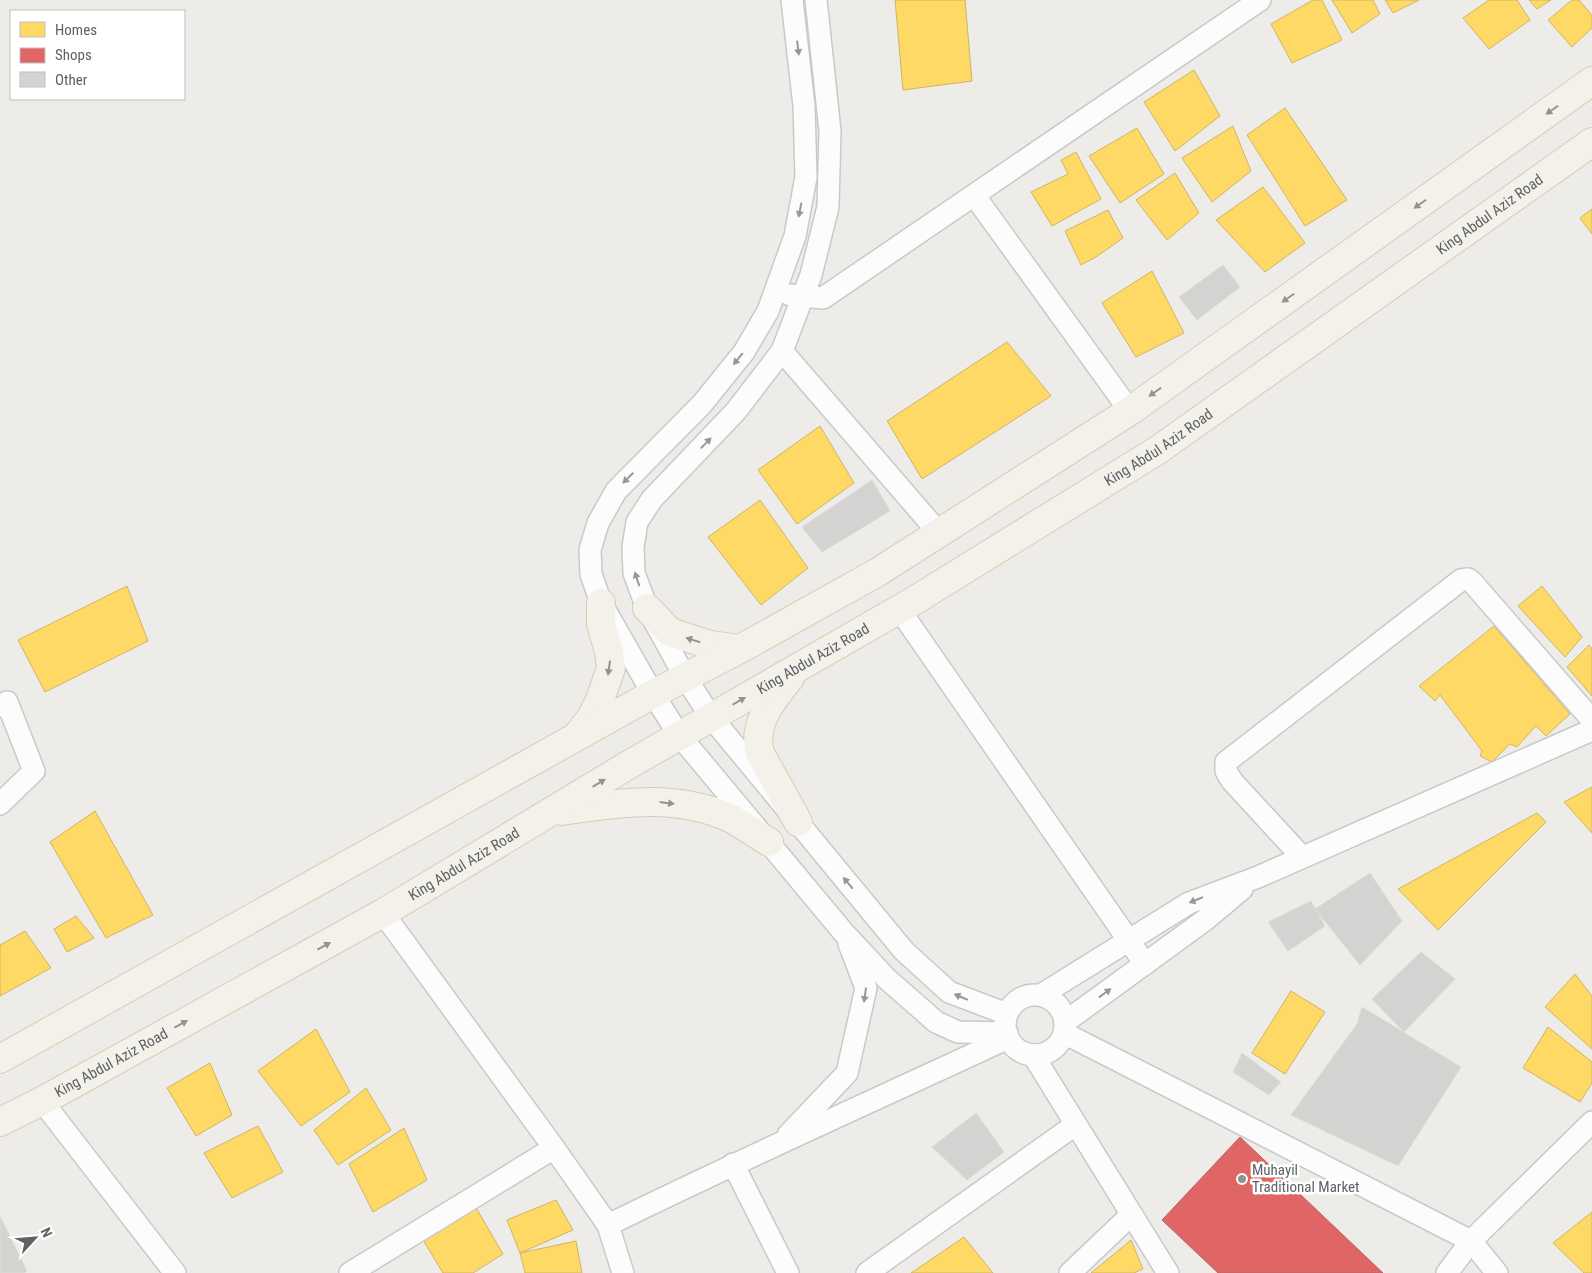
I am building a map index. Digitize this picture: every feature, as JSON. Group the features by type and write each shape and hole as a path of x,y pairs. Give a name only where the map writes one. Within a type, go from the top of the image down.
{"main road":[{"path":"0,1059 653,694 740,649 878,572 1130,411 1592,81"},
{"name":"King Abdul Aziz Road","path":"0,1122 42,1101 383,913 679,735 899,609 1158,450 1592,142"},
{"path":"576,737 591,718 600,700 611,668 602,624 601,603"},
{"path":"647,608 670,632 710,645 740,649"},
{"path":"798,822 760,754 757,743 761,719 767,707 801,666"},
{"path":"549,813 622,802 653,801 684,805 707,810 731,819 769,842"}],"street":[{"path":"792,0 804,106 806,177 795,236 768,311 744,352 702,404 616,491 598,522 590,550 591,574 601,603 653,694 679,735 844,933 888,979 936,1022 958,1032 1007,1028"},
{"path":"816,0 830,131 828,207 811,275 782,351 736,412 652,499 637,522 633,547 634,573 647,608 685,677 711,717 904,951 949,992 1007,1028"},
{"path":"774,293 824,298 1260,0"},
{"path":"974,195 1130,411"},
{"path":"782,351 938,533"},
{"path":"1302,857 1232,781 1226,771 1226,762 1461,580 1468,579 1472,582 1592,720"},
{"path":"899,609 1145,964"},
{"path":"0,706 7,702 34,771 0,804"},
{"path":"1041,995 1189,903 1258,877 1592,730"},
{"path":"1065,1027 1258,877"},
{"path":"383,913 608,1225 623,1273"},
{"path":"780,1144 847,1073 866,988 844,933"},
{"path":"1032,994 1041,995 1050,998 1058,1004 1063,1012 1065,1027 1061,1042 1044,1054 1023,1053 1014,1047 1007,1028 1014,1002 1032,994"},
{"path":"1065,1027 1471,1241 1497,1273"},
{"path":"608,1225 733,1164 780,1144 1007,1028"},
{"path":"1034,1055 1168,1273"},
{"path":"42,1101 175,1273"},
{"path":"1447,1273 1471,1241 1592,1122"},
{"path":"867,1273 1076,1125"},
{"path":"350,1273 554,1148"},
{"path":"733,1164 788,1273"},
{"path":"1070,1273 1131,1214"}],"building: Homes":[{"path":"895,0 965,0 972,81 903,90"},
{"path":"1313,0 1322,0 1342,40 1292,63 1271,24"},
{"path":"1332,0 1373,0 1380,14 1352,33"},
{"path":"1385,0 1419,0 1393,13"},
{"path":"1489,0 1517,0 1530,20 1489,49 1463,18"},
{"path":"1529,0 1551,0 1537,9"},
{"path":"1572,0 1579,0 1592,15 1592,28 1572,47 1548,20"},
{"path":"1194,70 1220,116 1175,151 1144,102"},
{"path":"1285,108 1347,200 1305,226 1247,135"},
{"path":"1233,126 1251,171 1212,202 1182,158"},
{"path":"1137,128 1164,174 1120,203 1089,156"},
{"path":"1076,152 1101,199 1052,226 1031,192 1068,174 1061,160"},
{"path":"1175,173 1199,213 1167,240 1136,200"},
{"path":"1263,187 1305,243 1265,272 1216,220"},
{"path":"1592,209 1592,234 1580,218"},
{"path":"1108,210 1123,238 1081,265 1065,231"},
{"path":"1152,271 1184,333 1136,357 1102,303"},
{"path":"1007,342 1051,396 922,479 887,421"},
{"path":"820,426 854,483 797,524 758,470"},
{"path":"760,500 808,568 761,605 708,537"},
{"path":"127,586 148,641 45,692 18,640"},
{"path":"1542,586 1582,637 1565,657 1518,606"},
{"path":"1494,626 1570,714 1546,736 1536,726 1517,747 1510,744 1492,762 1480,756 1482,751 1440,695 1435,701 1419,686"},
{"path":"1589,645 1592,649 1592,696 1567,667"},
{"path":"1592,787 1592,833 1564,802"},
{"path":"95,811 153,915 106,938 50,842"},
{"path":"1537,813 1546,822 1438,930 1398,889"},
{"path":"76,916 94,938 67,952 54,929"},
{"path":"25,931 51,968 0,996 0,945"},
{"path":"1575,974 1592,996 1592,1049 1545,1007"},
{"path":"1291,991 1325,1012 1285,1074 1252,1053"},
{"path":"1548,1027 1592,1062 1592,1083 1580,1102 1523,1068"},
{"path":"316,1029 350,1092 301,1126 258,1071"},
{"path":"210,1063 232,1115 196,1136 167,1088"},
{"path":"366,1088 391,1130 338,1165 314,1130"},
{"path":"258,1126 283,1172 232,1198 204,1153"},
{"path":"404,1128 427,1180 373,1212 349,1164"},
{"path":"556,1200 573,1230 520,1253 507,1220"},
{"path":"475,1206 503,1254 473,1273 443,1273 423,1240"},
{"path":"1592,1212 1592,1273 1584,1273 1553,1243"},
{"path":"964,1237 993,1273 911,1273"},
{"path":"1131,1240 1143,1269 1134,1273 1091,1273"},
{"path":"576,1241 582,1273 525,1273 520,1253"}],"building: Shops":[{"name":"Muhayil Traditional Market","path":"1240,1137 1383,1273 1218,1273 1162,1220"}],"building: Other":[{"path":"1223,265 1240,287 1197,320 1179,297"},
{"path":"872,480 890,511 822,552 802,527"},
{"path":"1370,873 1402,921 1360,965 1315,909"},
{"path":"1311,901 1325,926 1288,951 1268,922"},
{"path":"1421,952 1455,979 1404,1032 1372,999"},
{"path":"1362,1007 1461,1067 1398,1166 1291,1115 1357,1024"},
{"path":"1242,1053 1281,1082 1269,1095 1233,1072"},
{"path":"976,1113 1004,1152 967,1180 932,1147"},
{"path":"0,1216 27,1271 24,1273 0,1273"}],"place":[{"name":"Muhayil Traditional Market","path":"1242,1179"}]}
